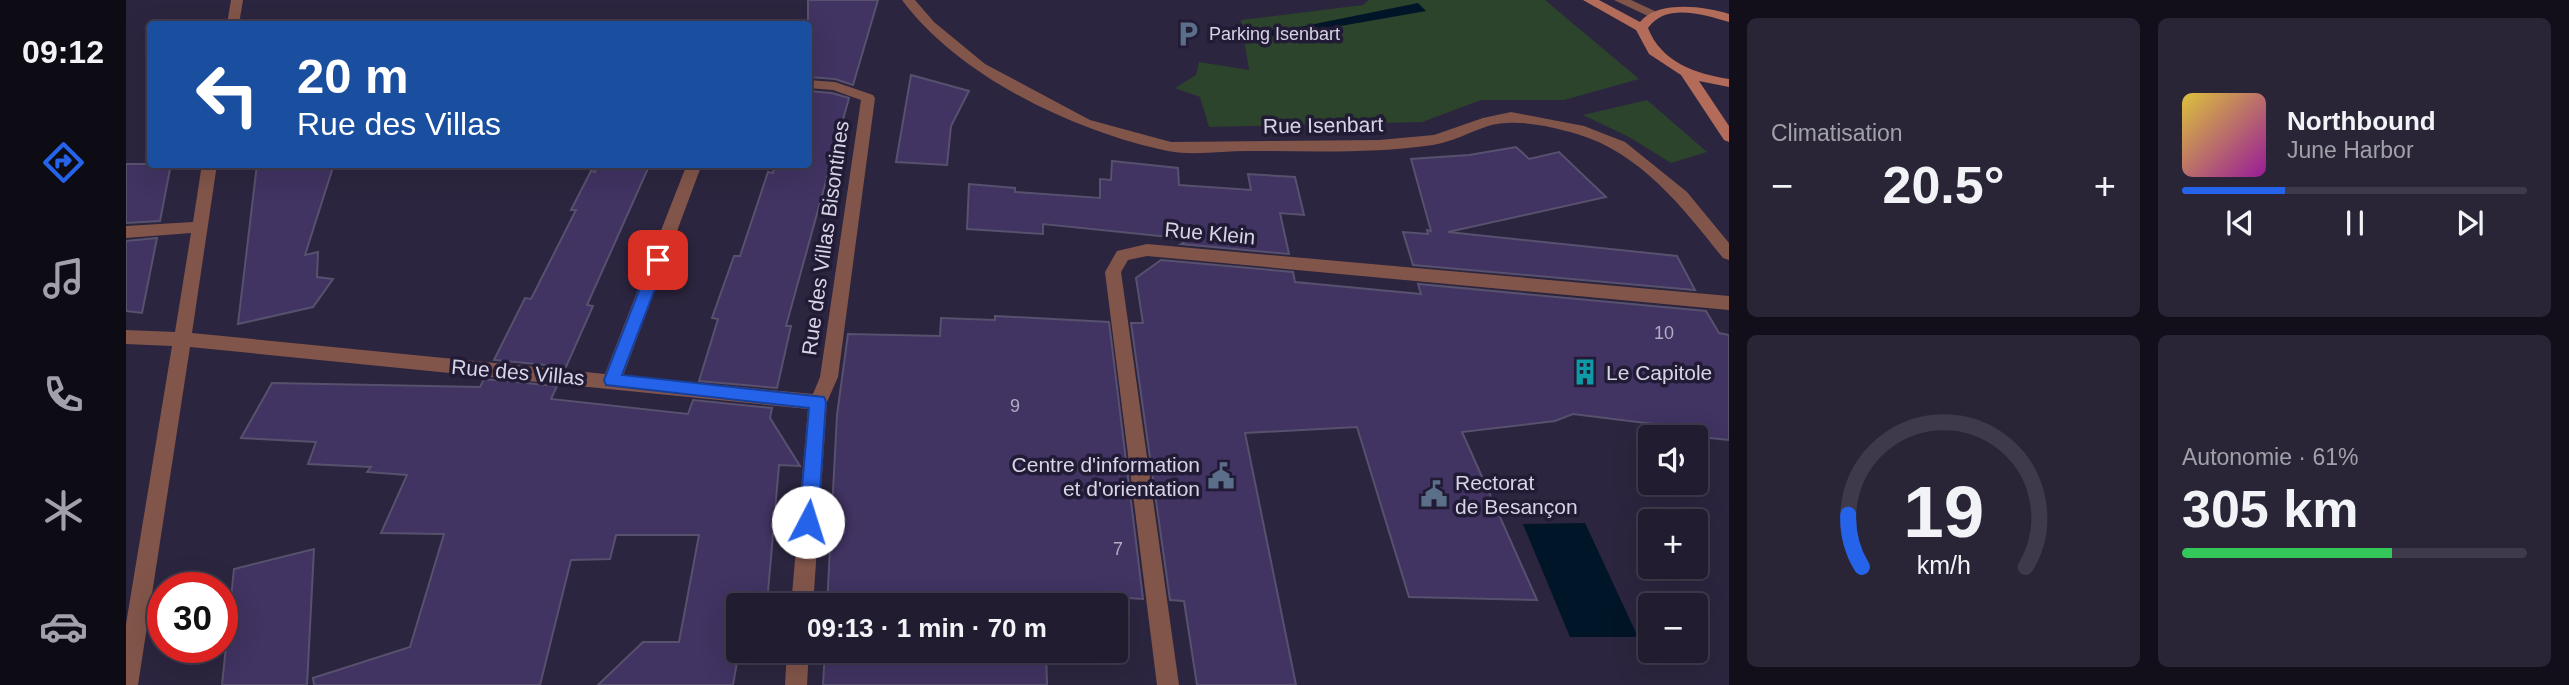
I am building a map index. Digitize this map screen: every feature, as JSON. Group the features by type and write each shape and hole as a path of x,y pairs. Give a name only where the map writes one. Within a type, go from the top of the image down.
{"main road":[{"path":"1589,0 1642,29 1649,46 1658,55 1685,71 1729,83"},
{"path":"1644,0 1667,9"},
{"path":"1642,29 1645,20 1653,13 1667,9 1702,10 1729,18"},
{"path":"1685,71 1729,137"}],"street":[{"path":"234,21 237,0"},
{"name":"Rue Isenbart","path":"908,0 929,24 979,67 1085,123 1171,147 1379,145 1435,140 1488,121 1511,117 1579,129 1620,146 1644,163 1682,196 1729,254"},
{"path":"1620,0 1653,13"},
{"name":"Rue des Villas Bisontines","path":"812,84 835,86 868,97 829,377 818,402"},
{"path":"127,685 210,168"},
{"path":"612,380 693,168"},
{"path":"126,232 200,227"},
{"name":"Rue Klein","path":"1168,685 1113,272 1123,255 1147,250 1729,303"},
{"name":"Rue des Villas","path":"126,337 183,339 251,348 612,380 818,402"},
{"path":"803,593 818,402"},
{"path":"796,685 797,663"}],"green space":[{"path":"1369,0 1545,0 1639,79 1564,100 1481,100 1422,122 1209,127 1200,97 1175,88 1196,75 1199,62 1249,70 1241,20 1363,5"},
{"path":"1647,100 1707,152 1671,163 1629,137 1583,115"}],"water":[{"path":"1418,3 1426,11 1284,36 1268,36 1271,30 1300,27"},
{"path":"1585,523 1638,637 1570,637 1523,524"}],"building":[{"path":"808,0 878,0 853,85 835,79 812,77 812,21 808,21"},
{"path":"911,75 969,91 951,126 947,165 896,162"},
{"path":"812,91 849,98 786,326 791,326 777,388 699,381 718,319 712,318 734,256 740,256 768,172 773,173 774,168 812,168"},
{"path":"1516,147 1529,159 1559,152 1606,197 1448,232 1677,256 1695,290 1413,265 1403,232 1428,234 1427,230 1431,231 1411,159 1469,155"},
{"path":"1112,161 1178,168 1179,185 1251,190 1248,174 1295,177 1304,215 1280,213 1289,254 1181,244 1189,239 1043,224 1043,234 967,229 969,184 1015,188 1015,192 1100,198 1100,179 1111,180"},
{"path":"126,164 170,168 160,221 126,223"},
{"path":"257,168 333,168 305,255 318,252 317,277 333,279 313,307 238,324"},
{"path":"596,168 648,168 587,305 593,306 566,367 494,360 525,298 531,299 576,210 571,210 591,171 595,172"},
{"path":"157,238 142,313 126,311 126,241"},
{"name":"Rectorat de Besançon","path":"1161,260 1293,272 1295,282 1421,294 1418,284 1706,311 1719,333 1729,335 1729,440 1708,438 1708,425 1662,425 1573,414 1555,421 1462,432 1537,600 1409,597 1357,427 1245,433 1296,685 1197,685 1184,601 1170,600 1131,323 1143,323 1136,278"},
{"path":"995,316 1109,322 1143,599 1128,598 1128,593 828,593 837,415 848,334 940,336 941,318 995,320"},
{"path":"484,379 557,386 551,399 688,414 693,400 772,408 770,418 800,466 779,465 768,592 726,593 726,663 737,663 733,685 598,685 643,642 679,642 699,535 616,535 610,559 571,560 540,685 314,685 313,678 410,647 444,534 381,533 407,475 367,472 371,467 308,464 316,442 241,438 272,383 480,387"},
{"path":"314,549 307,685 222,685 224,663 238,663 238,572 234,572 234,569"},
{"path":"824,663 1046,663 1047,685 823,685"}],"place":[{"name":"Parking Isenbart","path":"1188,34"},
{"name":"Le Capitole","path":"1585,372"},
{"name":"Centre d'information et d'orientation","path":"1221,476"},
{"name":"Rectorat de Besançon","path":"1434,494"}],"route":[{"path":"658,260 612,380 818,402 808,522"}]}
